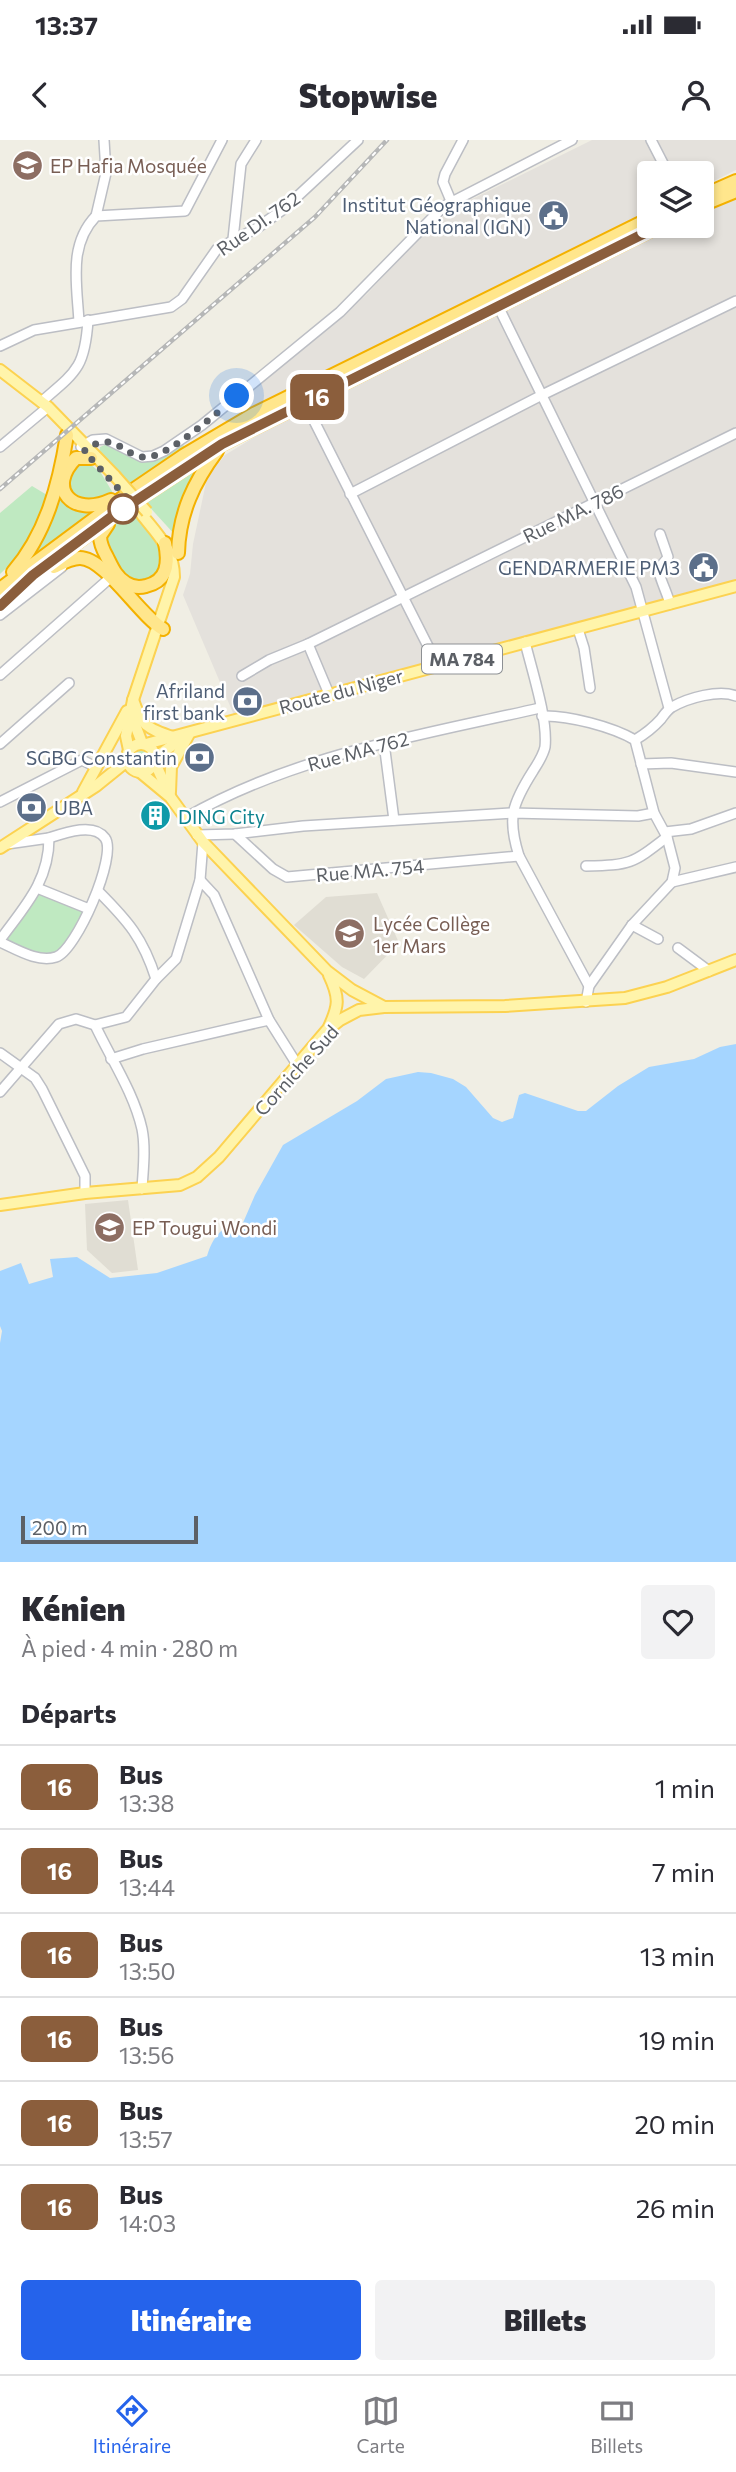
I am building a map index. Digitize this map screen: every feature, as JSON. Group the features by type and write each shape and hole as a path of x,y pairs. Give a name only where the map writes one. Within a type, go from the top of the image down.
{"highway":[{"path":"714,191 736,181"},
{"path":"714,200 736,191"},
{"path":"0,588 133,490 183,456 254,414 637,225"},
{"path":"0,606 33,575 121,510 222,444 637,237"},
{"path":"0,588 36,542 48,513 67,435"},
{"path":"178,553 181,521 195,483 222,444"},
{"path":"84,451 66,472 63,485 67,497 77,505 100,505 133,490"},
{"path":"59,471 84,451"},
{"path":"121,510 102,532 100,542 115,573 125,583 141,588 160,581 167,567 164,543"},
{"path":"0,606 57,565 82,557 99,565 161,627"}],"main road":[{"path":"0,370 43,405 84,451"},
{"path":"43,405 67,435 171,540 178,553 180,580 145,664 126,736 133,763 171,798"},
{"path":"144,513 174,564 174,577 161,627"},
{"name":"Route du Niger","path":"189,734 155,760 149,770 133,763 144,744 736,586"},
{"path":"132,706 146,726 173,737"},
{"path":"132,706 137,734 144,744 153,749 171,798 200,839 327,971 352,990 384,1007"},
{"path":"82,794 132,706"},
{"path":"171,798 171,767 189,734"},
{"path":"3,846 133,763"},
{"name":"Corniche Sud","path":"0,1205 180,1185 197,1177 219,1157 326,1031 359,1010 384,1007 454,1008 625,998 667,987 736,960"},
{"path":"326,1031 337,1005 337,991 327,971"}],"street":[{"path":"0,447 79,368 85,352 77,248 86,226 96,216 106,173 104,140"},
{"path":"96,216 185,211 222,140"},
{"path":"233,239 241,164 256,140"},
{"name":"Rue DI. 762","path":"0,346 34,330 171,307 182,299 217,249 257,228 285,208 358,140"},
{"path":"451,201 443,182 463,140"},
{"path":"84,451 97,443 110,441 142,457 153,456 202,425 340,312 451,201 572,140"},
{"path":"651,140 662,161"},
{"path":"351,494 542,395 736,301"},
{"path":"498,306 636,587 669,708"},
{"path":"305,403 438,666"},
{"name":"Rue MA. 786","path":"242,676 269,660 308,644 736,433"},
{"path":"660,534 668,557 659,570 659,575 666,586 670,604"},
{"path":"0,615 61,568 82,557"},
{"path":"0,675 110,578"},
{"path":"578,629 590,688"},
{"path":"525,642 545,735 543,755 520,792 512,813 519,856 589,986"},
{"path":"308,644 329,694"},
{"path":"0,744 69,684"},
{"path":"635,740 648,732 669,708 713,695 729,693 736,696"},
{"path":"541,712 624,733 635,740 654,813 666,834 675,868 672,882 632,925 589,986 586,1002"},
{"name":"Rue MA 762","path":"185,818 224,795 340,753 541,712"},
{"path":"384,743 394,820"},
{"path":"0,802 82,761 96,767"},
{"path":"642,764 671,763 736,772"},
{"path":"0,1092 59,1024 76,1019 95,1025 126,1017 176,959 200,880 200,839 303,826 512,813 638,816 654,813"},
{"path":"586,866 622,865 635,861 666,834 736,815"},
{"path":"3,846 50,838 72,830 101,834 107,840 109,848 98,891 70,947 61,956 41,959 0,941 37,888 49,862 50,838"},
{"name":"Rue MA. 754","path":"235,834 272,869 287,877 519,856"},
{"path":"672,882 736,867"},
{"path":"200,880 214,895 269,1020 298,1066"},
{"path":"37,888 89,909"},
{"path":"98,891 121,914 147,949 156,979"},
{"path":"632,925 658,939"},
{"path":"678,948 709,971"},
{"path":"111,1059 269,1020"},
{"path":"95,1025 128,1090 141,1128 144,1143 142,1189"},
{"path":"0,1053 35,1078 42,1089 85,1176 85,1194"}],"shaded area":[{"path":"592,140 736,140 736,170 714,181 714,161 637,161 637,219 247,412 238,399 367,294 450,210"},
{"path":"736,197 736,586 236,720 183,595 190,574 193,544 207,478 225,455 296,412 374,370 646,238 714,238 714,207"},
{"name":"Lycée Collège 1er Mars","path":"377,893 399,943 364,979 342,967 294,925 326,897"},
{"name":"EP Tougui Wondi","path":"128,1200 138,1270 112,1273 87,1250 85,1204"}],"green space":[{"path":"107,444 142,460 156,458 183,445 185,447 184,451 130,487 99,454 100,447"},
{"path":"85,460 101,473 113,493 87,505 68,490 72,472"},
{"path":"208,460 176,536 145,502"},
{"path":"62,478 65,499 110,505 19,572"},
{"path":"32,486 47,495 38,521 21,554 0,574 0,513"},
{"path":"137,518 165,550 167,557 151,583 129,581 111,559 105,536 118,522"},
{"path":"142,745 151,749 155,758 151,767 142,771 133,767 129,758 133,749"},
{"path":"38,890 85,910 61,956 40,957 2,941"}],"water":[{"path":"736,1044 736,1562 0,1562 0,1271 21,1263 29,1284 53,1277 50,1259 77,1257 110,1278 157,1273 207,1256 214,1240 227,1226 239,1232 255,1195 283,1145 357,1101 386,1079 418,1072 453,1079 466,1087 493,1118 502,1122 513,1118 519,1095 525,1093 578,1111 586,1111 618,1086 649,1067 694,1059 720,1047"}],"railway":[{"path":"0,489 315,217 387,140"}],"bus line":[{"name":"16","path":"0,606 33,575 111,517 222,444 637,237"}],"place":[{"name":"EP Hafia Mosquée","path":"27,165"},
{"name":"Institut Géographique National (IGN)","path":"554,215"},
{"name":"GENDARMERIE PM3","path":"703,567"},
{"name":"Afriland first bank","path":"248,701"},
{"name":"SGBG Constantin","path":"200,757"},
{"name":"UBA","path":"31,807"},
{"name":"DING City","path":"155,816"},
{"name":"Lycée Collège 1er Mars","path":"350,934"},
{"name":"EP Tougui Wondi","path":"109,1227"}],"route":[{"path":"123,509 126,497 84,451 97,443 110,441 142,457 153,456 202,425 237,396"}]}
